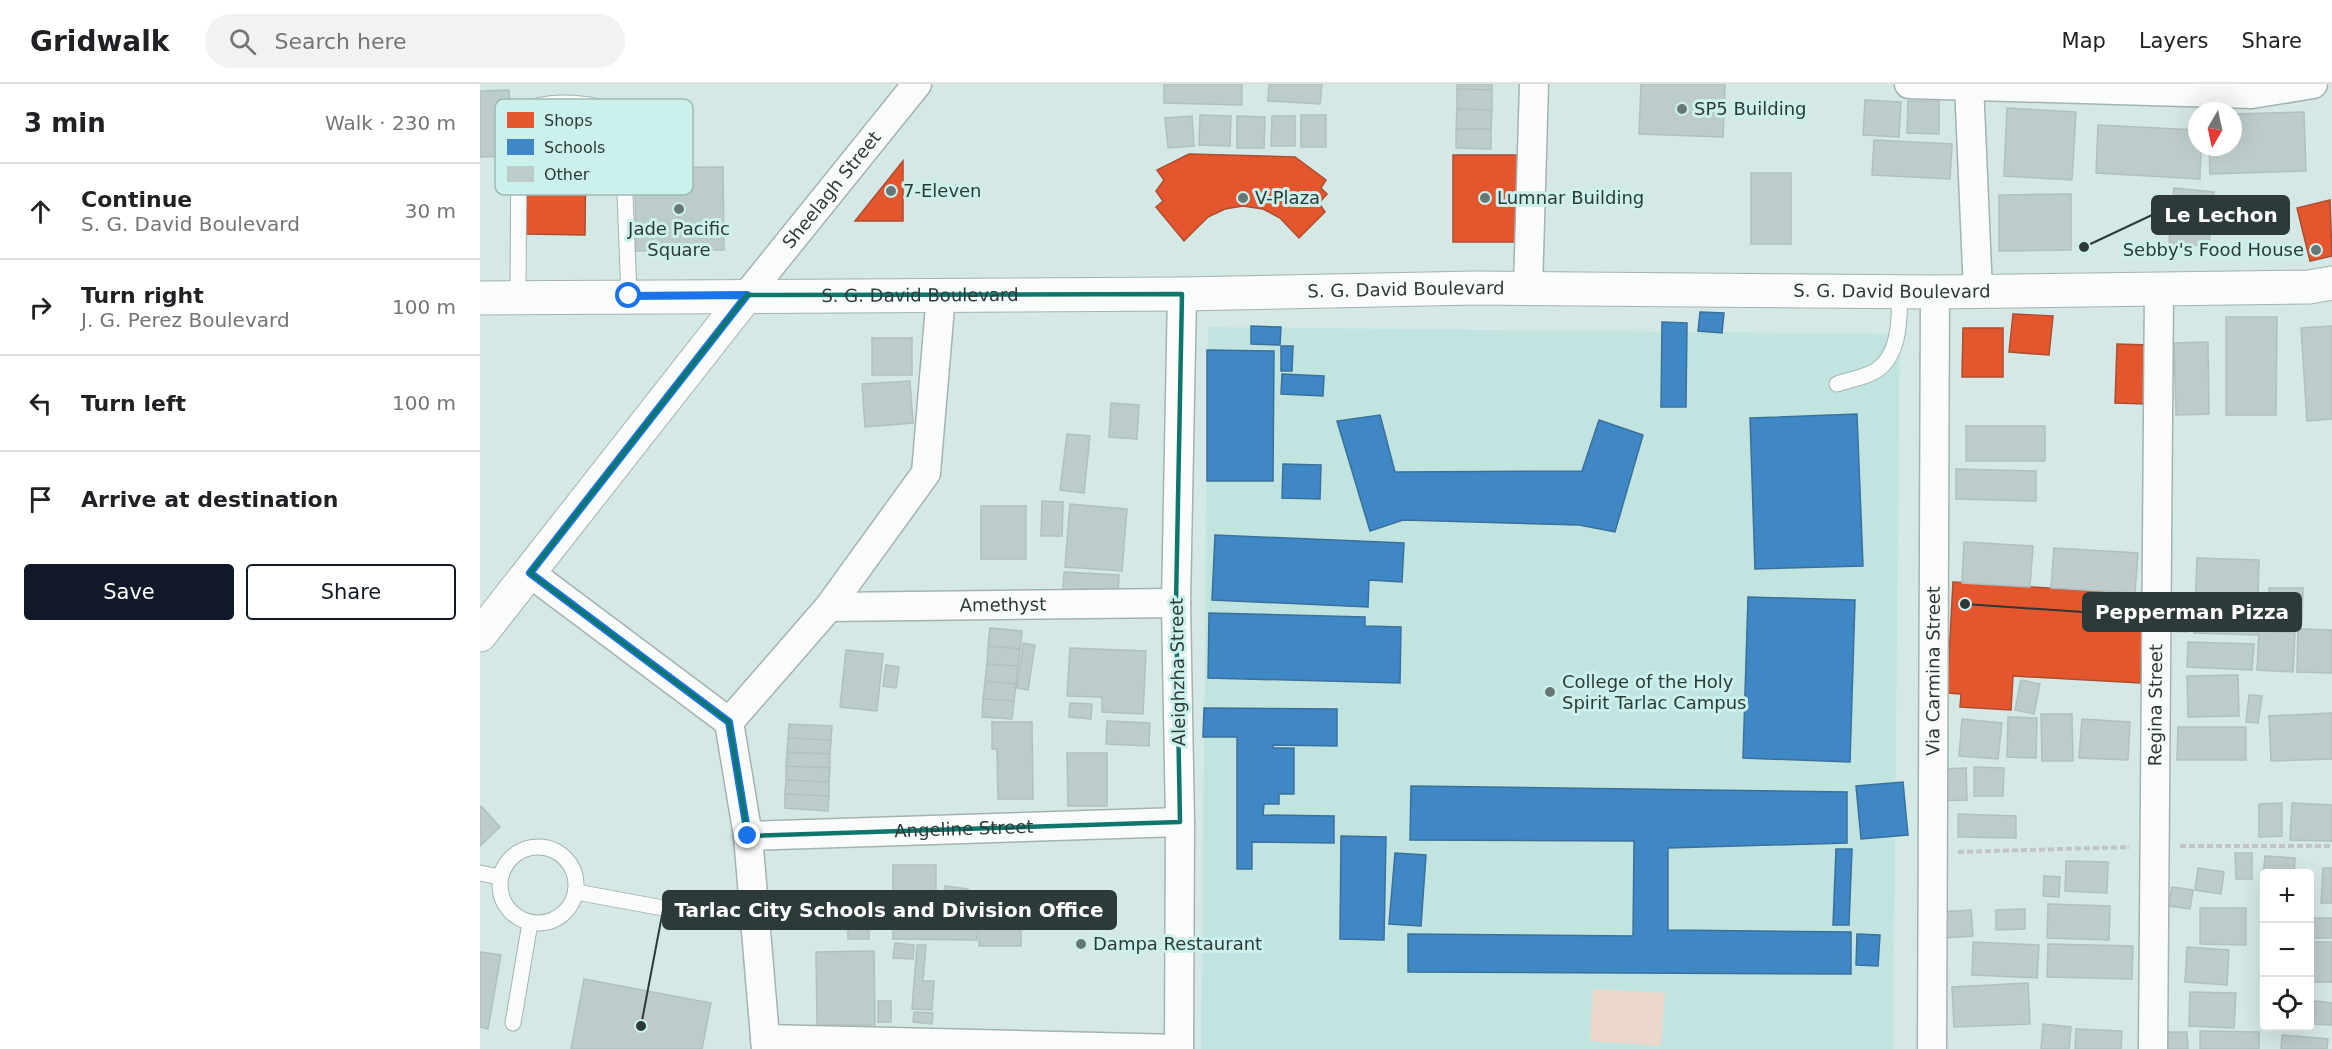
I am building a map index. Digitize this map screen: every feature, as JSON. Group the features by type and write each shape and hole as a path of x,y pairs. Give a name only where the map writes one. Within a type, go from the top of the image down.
{"street":[{"name":"Sheelagh Street","path":"747,295 916,84"},
{"path":"1528,288 1534,84"},
{"path":"1909,84 2252,94 2313,84"},
{"path":"1969,85 1978,291"},
{"name":"S. G. David Boulevard","path":"480,298 1182,294 1528,288 1935,292 2309,287 2332,283"},
{"name":"Regina Street","path":"2153,1049 2159,289"},
{"name":"Via Carmina Street","path":"1932,1049 1935,292"},
{"name":"Aleighzha Street","path":"1179,1049 1180,822 1176,603 1182,294"},
{"path":"480,635 747,295"},
{"path":"729,722 829,606 926,473 941,295"},
{"path":"530,573 729,722 748,836 765,1044 1179,1049"},
{"name":"Amethyst","path":"829,606 1176,603"},
{"name":"Angeline Street","path":"748,836 1180,822"}],"lane":[{"path":"518,297 519,195"},
{"path":"625,195 629,296"},
{"path":"1837,384 1878,370 1893,349 1898,335 1900,292"},
{"path":"545,848 563,856 572,867 576,879 576,892 564,913 554,920 530,923 509,911 502,901 500,877 513,855 525,849 545,848"},
{"path":"480,873 500,877"},
{"path":"576,892 756,925"},
{"path":"513,1023 530,923"}],"highlighted area":[{"path":"1182,294 1176,603 1180,822 748,836 729,722 530,573 747,295"}],"shaded area":[{"name":"College of the Holy Spirit Tarlac Campus","path":"1208,327 1900,334 1893,1049 1201,1049"},
{"path":"1593,989 1665,993 1661,1046 1590,1041"}],"building: Shops":[{"name":"V-Plaza","path":"1189,154 1295,157 1326,180 1321,188 1327,194 1319,203 1325,212 1299,238 1280,218 1263,209 1243,206 1225,209 1208,217 1184,241 1156,207 1163,201 1156,191 1164,180 1157,170"},
{"name":"Lumnar Building","path":"1453,155 1518,155 1518,242 1453,242"},
{"name":"7-Eleven","path":"903,161 903,221 855,221"},
{"path":"525,195 585,195 585,235 525,234"},
{"path":"2330,200 2332,256 2310,261 2297,208"},
{"path":"2013,314 2053,316 2049,355 2009,352"},
{"path":"1963,328 2003,328 2003,377 1962,377"},
{"path":"2117,344 2149,345 2147,404 2115,403"},
{"path":"1953,582 2145,594 2140,683 2013,676 2011,710 1960,707 1961,694 1947,693"}],"building: Schools":[{"path":"1700,312 1724,313 1722,333 1698,331"},
{"path":"1662,322 1687,323 1686,407 1661,407"},
{"path":"1251,326 1281,327 1280,345 1251,344"},
{"path":"1281,346 1293,346 1292,371 1281,371"},
{"path":"1207,350 1274,351 1273,481 1207,481"},
{"path":"1282,374 1324,376 1323,396 1281,394"},
{"path":"1857,414 1863,566 1755,569 1750,418"},
{"path":"1380,415 1395,472 1582,471 1599,420 1643,435 1615,532 1579,525 1403,520 1370,531 1337,421"},
{"path":"1283,464 1321,465 1320,499 1282,498"},
{"path":"1215,535 1404,543 1402,582 1369,580 1368,607 1212,600"},
{"path":"1748,597 1855,600 1850,762 1743,758"},
{"path":"1209,613 1365,617 1365,626 1401,627 1400,683 1208,678"},
{"path":"1204,708 1337,709 1337,746 1273,745 1273,748 1294,748 1294,794 1279,794 1279,804 1264,804 1263,815 1334,816 1334,843 1252,842 1252,869 1237,869 1237,737 1203,737"},
{"path":"1903,782 1908,835 1861,839 1856,786"},
{"path":"1411,786 1847,792 1847,843 1668,848 1668,930 1851,932 1851,974 1408,972 1408,934 1633,936 1634,841 1410,840"},
{"path":"1341,836 1386,837 1384,940 1340,939"},
{"path":"1836,849 1852,849 1849,925 1833,925"},
{"path":"1395,853 1426,855 1421,926 1389,924"},
{"path":"1857,934 1880,935 1878,966 1856,965"}],"building: Other":[{"path":"1164,84 1242,84 1242,105 1164,103"},
{"path":"1269,84 1322,84 1320,104 1268,101"},
{"path":"1457,84 1492,84 1492,90 1457,89"},
{"name":"SP5 Building","path":"1641,84 1725,84 1723,137 1639,134"},
{"path":"1457,89 1492,90 1492,110 1457,109"},
{"path":"509,90 509,99 495,99 495,157 480,157 480,91"},
{"path":"1865,100 1901,102 1899,137 1863,135"},
{"path":"1908,101 1939,101 1939,134 1907,133"},
{"path":"2007,108 2076,112 2072,180 2004,176"},
{"path":"1457,109 1492,110 1491,129 1456,129"},
{"path":"2304,112 2306,171 2210,174 2209,156 2242,156 2242,114"},
{"path":"1200,115 1231,116 1230,146 1199,145"},
{"path":"1301,115 1326,115 1326,147 1301,147"},
{"path":"1192,116 1194,146 1168,148 1165,118"},
{"path":"1237,116 1265,117 1264,148 1237,148"},
{"path":"1272,116 1295,116 1295,146 1271,146"},
{"path":"2098,125 2188,130 2188,156 2201,156 2200,179 2096,173"},
{"path":"1456,129 1491,129 1491,149 1456,148"},
{"path":"1874,140 1952,144 1950,179 1872,175"},
{"name":"Jade Pacific Square","path":"693,167 723,167 724,250 636,251 635,195 693,195"},
{"path":"1751,173 1791,173 1791,244 1751,244"},
{"path":"2174,188 2214,192 2209,246 2169,243"},
{"path":"2071,194 2071,250 1999,251 1999,195"},
{"path":"2226,317 2277,317 2276,415 2226,415"},
{"path":"2332,326 2332,419 2307,421 2301,328"},
{"path":"872,338 912,338 912,375 872,375"},
{"path":"2208,342 2209,414 2176,415 2174,343"},
{"path":"910,381 913,423 865,427 862,384"},
{"path":"1111,403 1139,405 1137,439 1109,437"},
{"path":"1966,426 2045,426 2045,461 1966,461"},
{"path":"1067,434 1090,436 1084,493 1060,490"},
{"path":"1956,469 2036,471 2036,501 1956,499"},
{"path":"1042,501 1063,502 1062,536 1041,536"},
{"path":"1070,504 1127,509 1122,571 1065,567"},
{"path":"981,506 1026,506 1026,559 981,559"},
{"path":"1964,542 2033,546 2030,587 1962,583"},
{"path":"2054,548 2138,553 2135,593 2051,588"},
{"path":"2197,558 2259,560 2257,635 2194,633"},
{"path":"1064,572 1119,575 1118,594 1063,590"},
{"path":"2269,588 2303,588 2302,622 2268,621"},
{"path":"2167,594 2190,595 2188,632 2165,631"},
{"path":"990,628 1022,631 1020,649 988,646"},
{"path":"2298,629 2332,630 2332,673 2297,672"},
{"path":"2259,631 2295,633 2293,672 2257,670"},
{"path":"2188,642 2254,644 2252,670 2187,667"},
{"path":"1023,643 1035,645 1028,690 1017,688"},
{"path":"988,646 1020,649 1018,666 987,664"},
{"path":"1070,648 1146,651 1143,714 1102,712 1102,697 1067,696"},
{"path":"846,650 883,654 877,711 840,707"},
{"path":"987,664 1018,666 1016,684 985,681"},
{"path":"886,665 899,667 896,688 883,686"},
{"path":"2238,675 2239,716 2188,717 2187,676"},
{"path":"2021,680 2040,684 2034,714 2015,710"},
{"path":"985,681 1016,684 1014,701 983,699"},
{"path":"2249,695 2262,696 2258,723 2246,722"},
{"path":"983,699 1014,701 1012,719 982,717"},
{"path":"1070,703 1092,704 1091,719 1069,717"},
{"path":"2332,713 2332,759 2271,761 2269,716"},
{"path":"2041,714 2072,714 2073,761 2042,761"},
{"path":"2008,717 2037,718 2036,758 2007,757"},
{"path":"1962,719 2002,723 1998,759 1959,756"},
{"path":"2082,719 2130,722 2128,760 2079,758"},
{"path":"1107,721 1150,723 1149,746 1106,744"},
{"path":"992,722 1032,722 1033,799 998,799 997,749 992,749"},
{"path":"789,724 832,726 831,740 788,738"},
{"path":"2178,727 2246,727 2246,760 2177,760"},
{"path":"788,738 831,740 830,754 787,752"},
{"path":"787,752 830,754 830,768 786,766"},
{"path":"1067,753 1107,753 1107,806 1068,806"},
{"path":"786,766 830,768 829,782 786,780"},
{"path":"1974,767 2004,768 2003,796 1974,796"},
{"path":"1966,768 1967,800 1936,801 1935,769"},
{"path":"786,780 829,782 829,796 785,794"},
{"path":"785,794 829,796 828,811 785,808"},
{"path":"2282,803 2282,836 2259,837 2259,804"},
{"path":"2292,803 2332,805 2332,841 2290,840"},
{"path":"480,807 500,827 480,846"},
{"path":"1958,814 2016,816 2016,838 1958,837"},
{"path":"2235,853 2252,853 2252,879 2236,879"},
{"path":"2265,856 2295,858 2294,869 2264,869"},
{"path":"2066,861 2108,862 2107,893 2065,891"},
{"path":"893,865 936,865 936,918 978,919 977,940 893,939"},
{"path":"2198,868 2224,872 2221,894 2195,890"},
{"path":"2323,868 2332,868 2332,903 2321,903"},
{"path":"2044,876 2060,877 2059,897 2043,896"},
{"path":"945,886 968,889 964,913 941,910"},
{"path":"2172,887 2193,890 2190,909 2169,906"},
{"path":"2048,904 2110,906 2109,940 2047,938"},
{"path":"2200,908 2246,908 2246,945 2200,944"},
{"path":"2025,909 2025,929 1996,930 1996,910"},
{"path":"980,910 1021,911 1021,946 979,946"},
{"path":"1971,910 1973,936 1943,938 1941,912"},
{"path":"2314,918 2332,918 2332,938 2314,938"},
{"path":"848,927 869,927 869,939 848,939"},
{"path":"1973,942 2039,945 2037,978 1972,975"},
{"path":"2314,942 2332,942 2332,982 2314,982"},
{"path":"895,943 914,945 913,959 893,958"},
{"path":"2048,944 2133,946 2132,979 2047,977"},
{"path":"917,945 926,945 923,981 934,981 932,1010 912,1009"},
{"path":"2187,947 2229,950 2227,985 2185,982"},
{"path":"874,951 875,1025 817,1025 816,952"},
{"path":"480,952 501,955 488,1029 480,1027"},
{"path":"584,979 711,1003 702,1049 571,1049"},
{"path":"2028,983 2030,1024 1954,1027 1952,987"},
{"path":"2190,992 2236,993 2234,1028 2189,1026"},
{"path":"878,1001 891,1001 891,1022 878,1022"},
{"path":"2315,1001 2332,1003 2332,1025 2314,1024"},
{"path":"914,1012 933,1013 932,1024 913,1022"},
{"path":"2043,1024 2071,1027 2069,1049 2041,1049"},
{"path":"2076,1029 2122,1031 2121,1049 2075,1049"},
{"path":"2200,1031 2259,1032 2259,1049 2200,1049"},
{"path":"2168,1032 2187,1032 2188,1049 2168,1049"},
{"path":"2282,1035 2328,1039 2327,1049 2281,1049"}],"place":[{"name":"SP5 Building","path":"1682,109"},
{"name":"7-Eleven","path":"891,191"},
{"name":"V-Plaza","path":"1243,198"},
{"name":"Lumnar Building","path":"1485,198"},
{"name":"Jade Pacific Square","path":"679,209"},
{"name":"Le Lechon","path":"2084,247"},
{"name":"Sebby's Food House","path":"2316,250"},
{"name":"Pepperman Pizza","path":"1965,604"},
{"name":"College of the Holy Spirit Tarlac Campus","path":"1550,692"},
{"name":"Dampa Restaurant","path":"1081,944"},
{"name":"Tarlac City Schools and Division Office","path":"641,1026"}],"route":[{"path":"629,296 747,295 530,573 729,722 748,836"}]}
